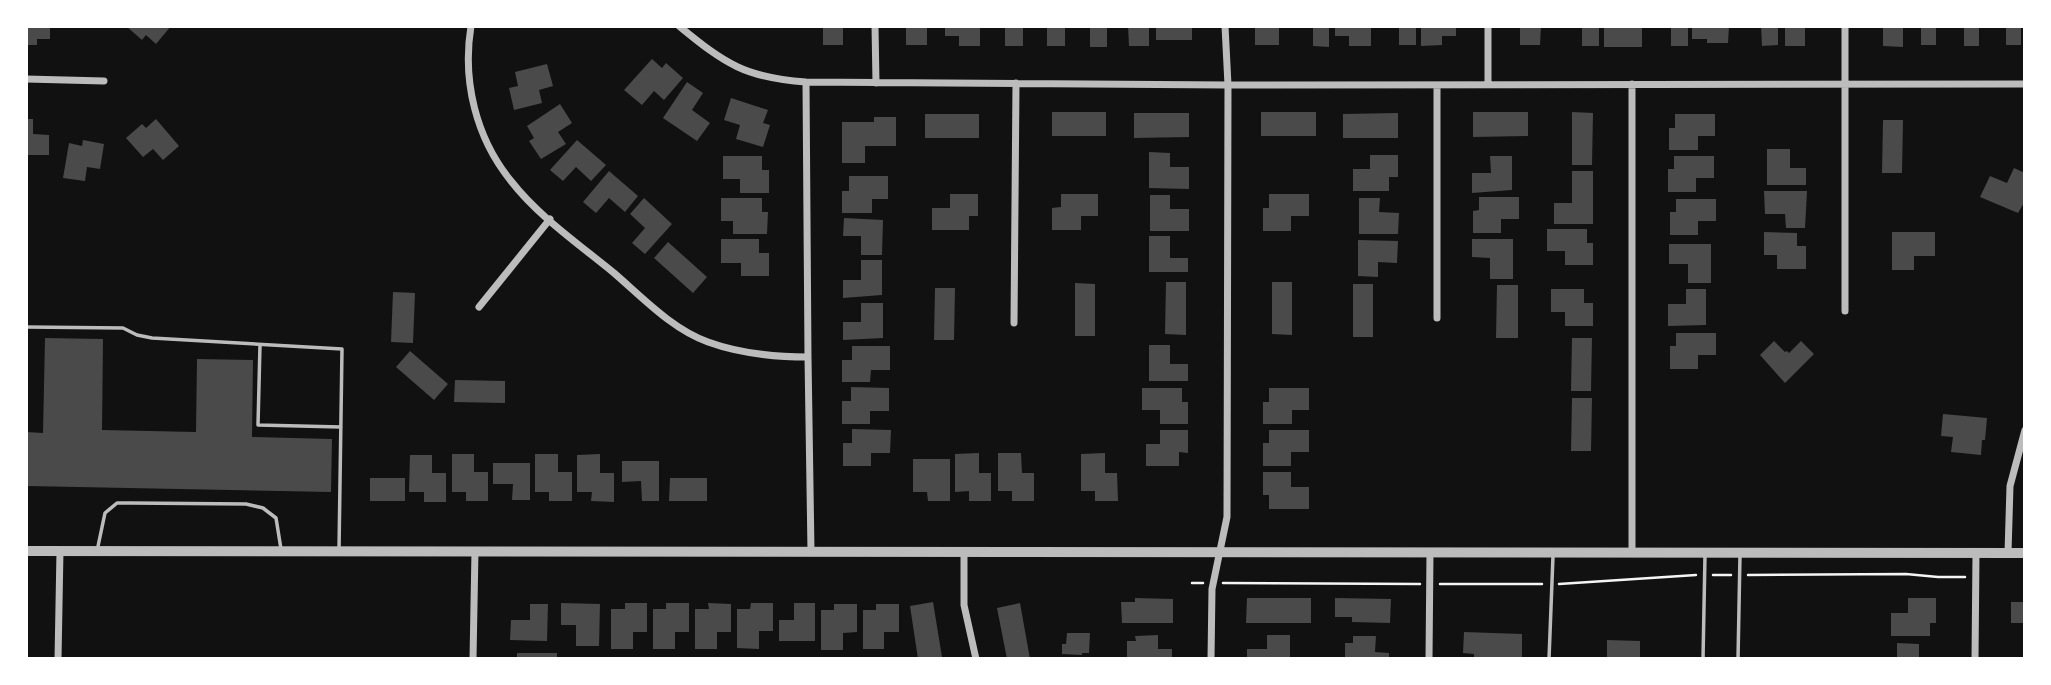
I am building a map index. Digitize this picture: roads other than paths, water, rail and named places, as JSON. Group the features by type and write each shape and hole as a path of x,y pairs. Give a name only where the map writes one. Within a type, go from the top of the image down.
{"street":[{"path":"471,26 468,70 471,96 482,132 511,182 550,219 678,327 706,341 749,354 808,357"},
{"path":"679,26 715,55 744,71 766,78 806,82 1227,85 2025,84"},
{"path":"876,26 876,83"},
{"path":"1211,659 1212,589 1227,517 1225,26"},
{"path":"1488,26 1488,84"},
{"path":"1845,26 1845,311"},
{"path":"26,79 104,81"},
{"path":"806,82 811,551"},
{"path":"1014,323 1016,83"},
{"path":"1632,84 1632,552"},
{"path":"1437,85 1437,318"},
{"path":"479,307 550,219"},
{"path":"2008,553 2010,486 2025,430"},
{"path":"26,551 2025,553"},
{"path":"58,659 60,551"},
{"path":"474,659 475,551"},
{"path":"964,552 964,605 976,659"},
{"path":"1429,659 1430,552"},
{"path":"1975,659 1976,553"}],"lane":[{"path":"26,327 123,328 152,338 342,349 339,551"},
{"path":"260,345 258,425 341,427"},
{"path":"97,551 106,513 117,503 130,503 246,504 263,508 276,518 281,551"},
{"path":"1549,659 1553,552"},
{"path":"1703,659 1705,552"},
{"path":"1738,659 1740,553"}]}
